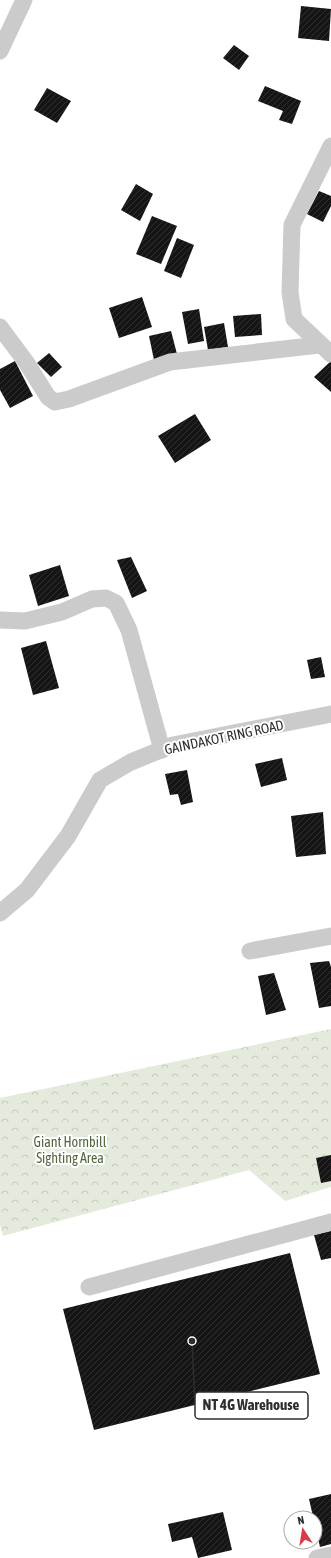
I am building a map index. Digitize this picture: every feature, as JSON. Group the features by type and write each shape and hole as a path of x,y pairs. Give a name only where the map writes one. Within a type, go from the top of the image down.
{"street":[{"path":"0,51 24,0"},
{"path":"325,350 294,319 290,292 292,224 331,146"},
{"path":"0,327 26,362 48,397 54,402 69,399 170,362 325,350"},
{"path":"0,620 25,621 62,612 92,599 106,598 116,603 130,630 162,750"},
{"name":"GAINDAKOT RING ROAD","path":"0,913 27,890 68,836 100,780 131,762 173,746 331,714"},
{"path":"250,951 331,936"},
{"path":"89,1287 331,1222"},
{"path":"317,1558 331,1555"}],"green space":[{"name":"Giant Hornbill Sighting Area","path":"331,1029 331,1187 285,1201 249,1170 3,1236 0,1225 0,1098"}],"building":[{"path":"301,6 331,9 329,41 298,38"},
{"path":"234,45 249,56 239,70 223,58"},
{"path":"265,86 301,101 292,124 279,120 283,111 258,101"},
{"path":"47,88 71,101 57,123 34,110"},
{"path":"136,184 153,194 140,221 121,210"},
{"path":"319,191 331,196 331,206 323,222 307,214"},
{"path":"152,216 177,226 161,264 136,254"},
{"path":"177,238 194,245 181,278 164,271"},
{"path":"142,297 152,327 119,338 109,308"},
{"path":"199,309 204,341 188,344 182,312"},
{"path":"261,314 262,335 235,337 233,316"},
{"path":"224,323 228,347 208,350 204,327"},
{"path":"171,331 177,354 154,360 149,336"},
{"path":"49,353 62,367 51,377 37,363"},
{"path":"15,361 33,396 10,408 0,390 0,369"},
{"path":"331,361 331,392 314,377"},
{"path":"195,414 211,440 175,463 158,436"},
{"path":"131,557 147,591 132,598 117,560"},
{"path":"60,565 69,596 38,606 29,575"},
{"path":"46,641 59,688 33,695 21,648"},
{"path":"321,657 325,677 311,679 307,660"},
{"path":"282,758 287,780 261,787 255,764"},
{"path":"187,770 193,802 181,805 178,794 170,795 165,774"},
{"path":"323,812 326,854 296,857 291,816"},
{"path":"329,961 331,967 331,1006 319,1008 310,963"},
{"path":"274,973 286,1010 266,1015 258,976"},
{"path":"331,1155 331,1181 321,1183 316,1158"},
{"path":"331,1231 331,1258 321,1260 314,1235"},
{"path":"290,1253 320,1374 94,1430 63,1309"},
{"path":"331,1494 331,1544 323,1546 323,1510 312,1510 309,1499"},
{"path":"223,1512 232,1550 198,1558 192,1537 172,1542 168,1524"}],"place":[{"name":"NT 4G Warehouse","path":"192,1341"}]}
